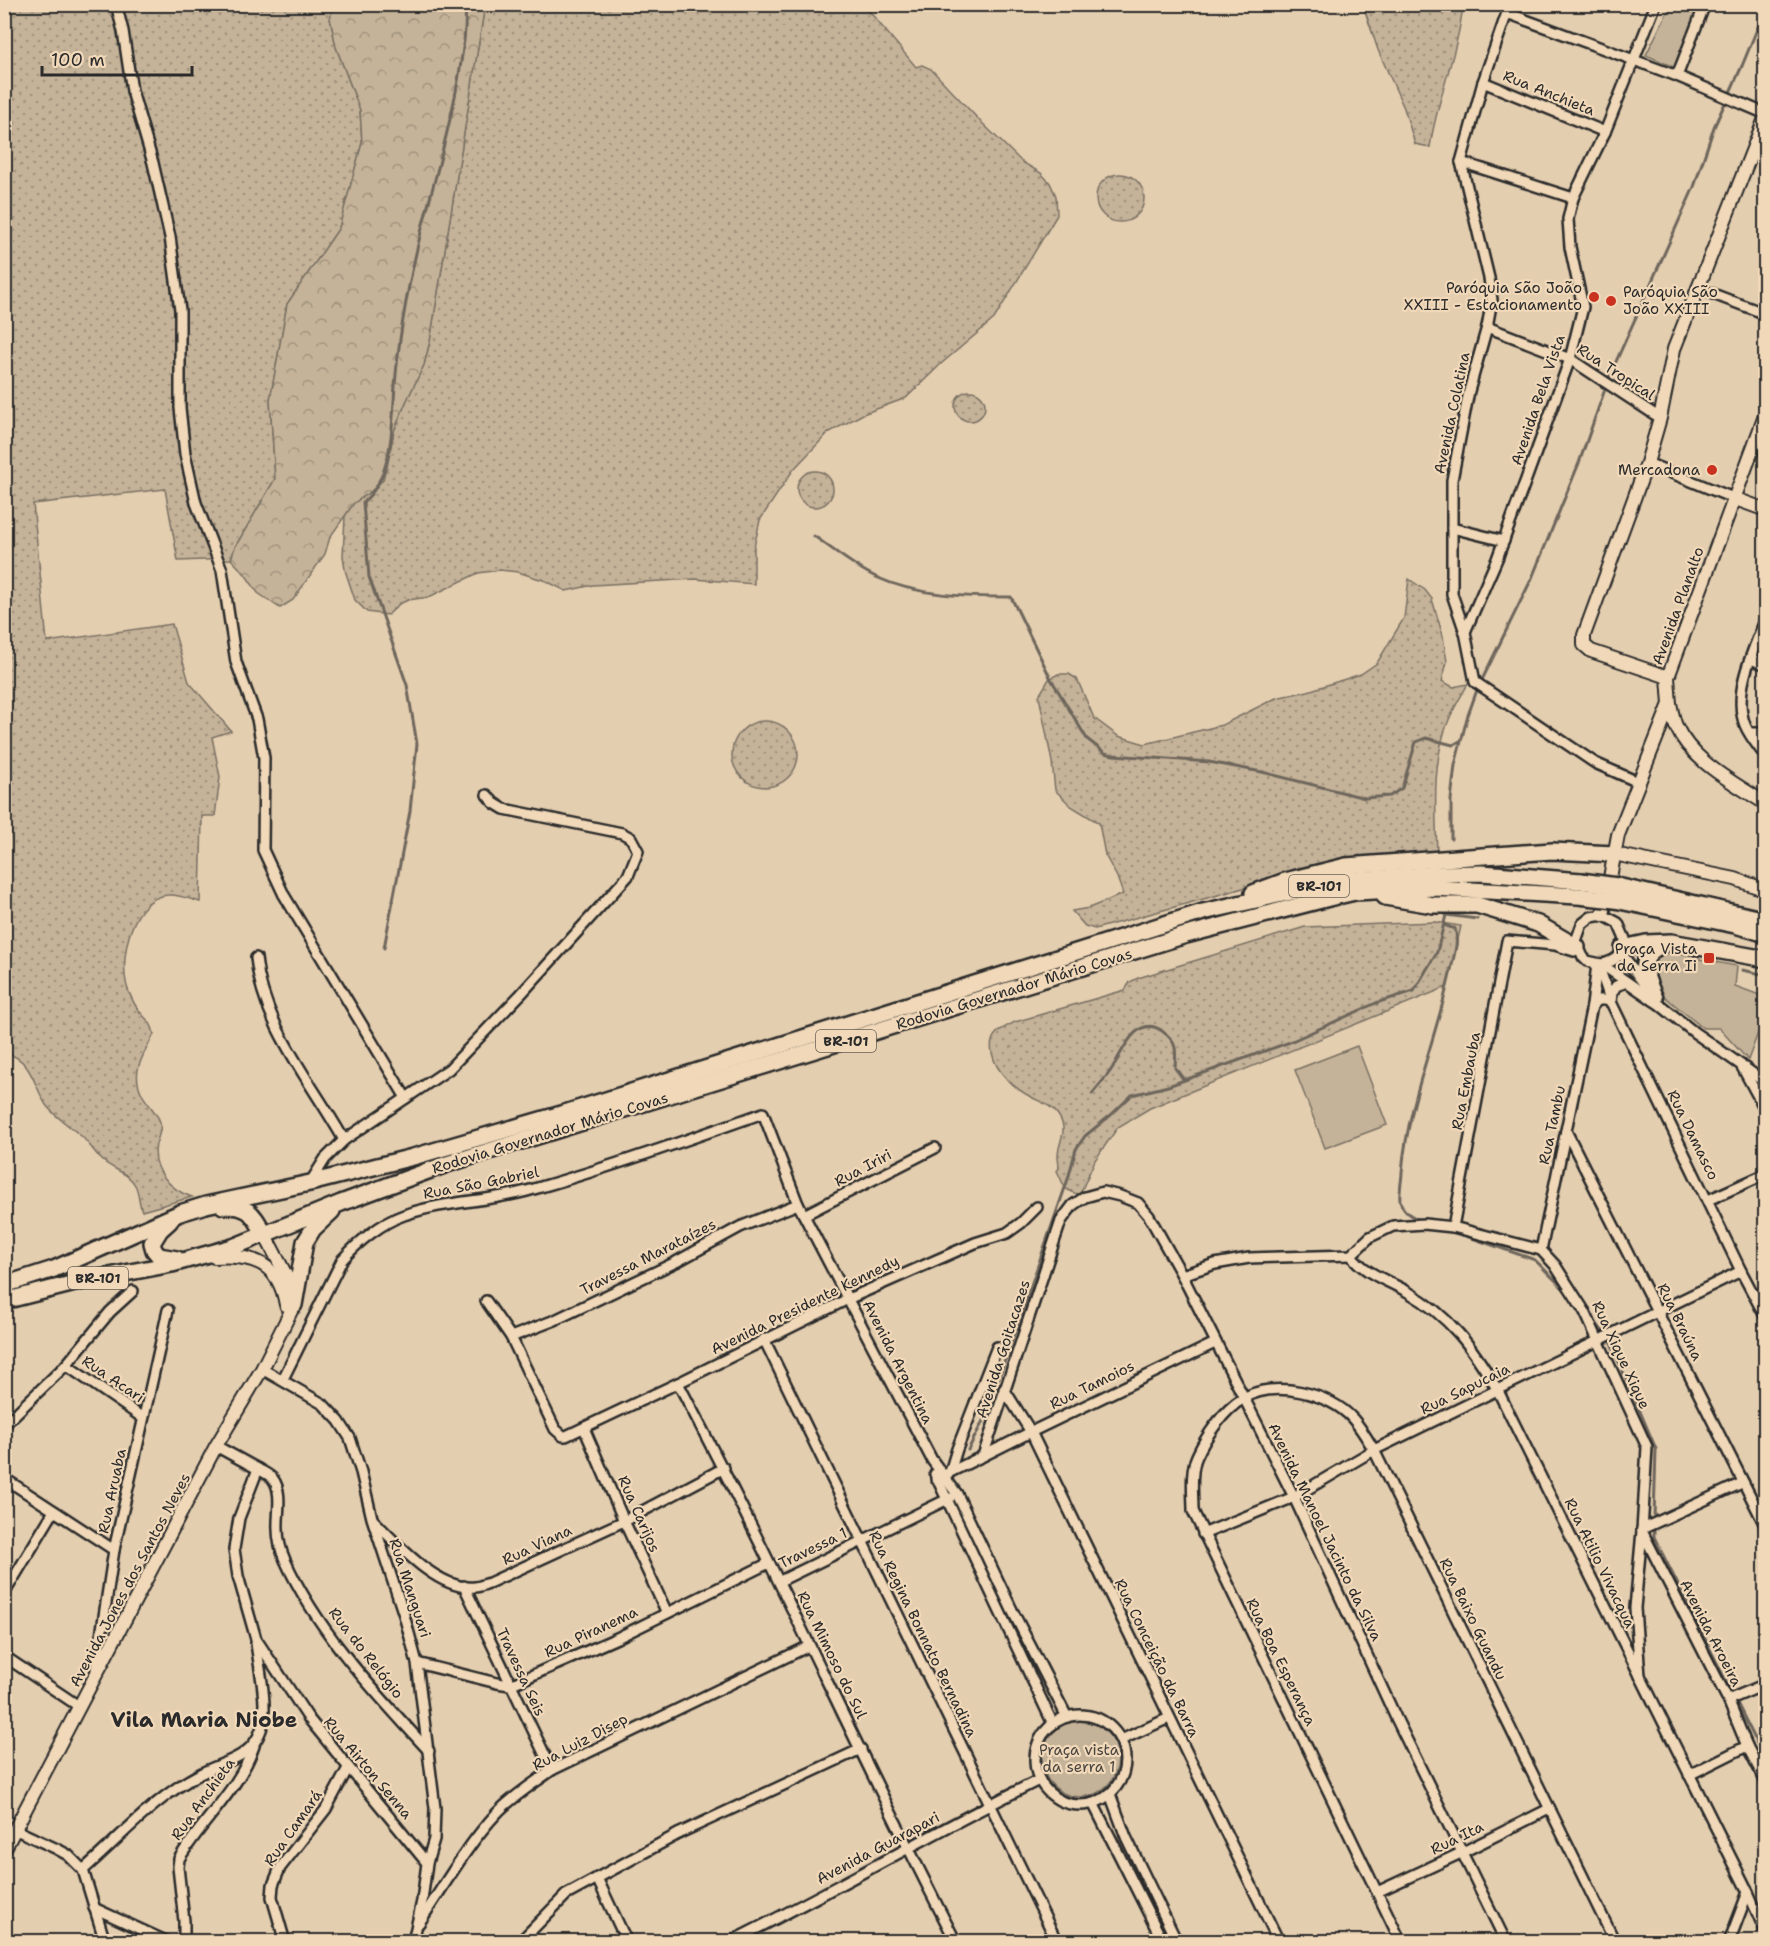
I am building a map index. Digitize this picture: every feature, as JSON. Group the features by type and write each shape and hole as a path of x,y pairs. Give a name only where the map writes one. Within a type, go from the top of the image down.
{"main road":[{"path":"1436,874 1483,857 1552,851 1614,854"},
{"name":"Rodovia Governador Mário Covas","path":"4,1286 54,1269 180,1213 206,1205 310,1183 413,1157 568,1112 1203,912 1340,881 1482,873 1616,893 1766,920"},
{"name":"Rodovia Governador Mário Covas","path":"4,1301 192,1259 265,1235 341,1203 444,1166 1186,935 1436,874 1479,889 1580,888"},
{"path":"1355,892 1433,905 1477,905 1538,924 1578,949"},
{"name":"Rodovia Governador Mário Covas","path":"1616,893 1766,934"},
{"path":"1622,951 1646,943 1671,942 1766,959"},
{"path":"1657,1001 1644,975 1644,964 1658,946 1671,942"},
{"path":"294,1305 305,1242 313,1229 341,1203"},
{"path":"206,1205 235,1206 247,1209 252,1213 265,1235"},
{"path":"180,1213 154,1237 152,1243 154,1250 163,1258 192,1259"}],"street":[{"path":"116,4 123,31 132,91 153,163 170,237 180,310 180,408 185,454 196,503 222,570 236,662 257,719 264,758 263,850 284,895 406,1098"},
{"name":"Avenida Bela Vista","path":"1465,632 1504,541 1570,359 1583,307 1570,247 1568,219 1573,198 1605,132 1656,4"},
{"path":"1677,76 1705,4"},
{"path":"1509,9 1677,76 1766,115 1674,349 1660,418 1647,463 1584,635 1584,645 1591,651 1668,677"},
{"name":"Avenida Colatina","path":"1509,9 1483,82 1461,162 1490,278 1492,300 1469,391 1452,480 1452,594 1465,632 1475,682 1595,763 1638,782"},
{"name":"Rua Anchieta","path":"1483,82 1605,132"},
{"path":"1461,162 1573,198"},
{"path":"1697,288 1766,314"},
{"name":"Rua Tropical","path":"1487,327 1570,359 1660,418"},
{"name":"Avenida Planalto","path":"1603,915 1618,835 1670,704 1668,677 1766,413"},
{"path":"1647,463 1766,510"},
{"path":"1452,528 1504,541"},
{"path":"1766,618 1744,682 1740,705 1749,733 1766,757"},
{"path":"1751,659 1766,665"},
{"path":"1670,704 1676,726 1687,744"},
{"path":"1660,732 1668,732 1687,744 1706,763 1766,804"},
{"path":"1749,733 1766,733"},
{"path":"310,1183 326,1159 344,1140 449,1069 628,876 638,851 630,838 622,833 504,809 487,795"},
{"path":"1614,854 1734,879 1766,890"},
{"path":"1599,964 1615,960 1622,951 1625,939 1622,927 1614,919 1603,915 1591,917 1582,924 1576,935 1578,949 1587,961 1599,964 1657,1001 1695,1033 1766,1083"},
{"name":"Rua Embauba","path":"1453,1227 1507,941 1578,949"},
{"path":"1622,951 1657,1001"},
{"path":"256,958 258,977 266,1005 288,1047 344,1140"},
{"name":"Rua Damasco","path":"1599,964 1611,1002 1766,1318"},
{"name":"Rua Tambu","path":"1540,1250 1599,964"},
{"path":"1592,1006 1598,1000 1605,999 1611,1002 1616,986 1627,982"},
{"path":"1741,1065 1766,1111"},
{"name":"Avenida Argentina","path":"763,1113 798,1204 932,1460 957,1494 1012,1610 1067,1717"},
{"name":"Rua São Gabriel","path":"283,1379 342,1260 353,1247 369,1235 401,1216 421,1210 531,1190 644,1155 763,1113"},
{"name":"Rua Braúna","path":"1566,1131 1766,1527"},
{"name":"Rua Iriri","path":"804,1215 935,1148"},
{"path":"1560,1158 1578,1155"},
{"path":"1708,1200 1766,1174"},
{"name":"Avenida Manoel Jacinto da Silva","path":"1073,1205 1085,1197 1103,1192 1138,1203 1149,1216 1182,1275 1294,1497 1396,1719 1506,1941"},
{"name":"Travessa Marataízes","path":"511,1338 555,1320 676,1262 740,1227 798,1204"},
{"name":"Avenida Goitacazes","path":"983,1456 1061,1221 1073,1205"},
{"name":"Avenida Presidente Kennedy","path":"511,1338 555,1429 566,1436 848,1299 975,1243 1007,1233 1037,1207"},
{"path":"1182,1275 1215,1264 1249,1258 1351,1255 1370,1237 1393,1226 1424,1224 1453,1227 1540,1250"},
{"path":"265,1235 288,1278 294,1305"},
{"name":"Rua Xique Xique","path":"1540,1250 1556,1265 1585,1312 1647,1447 1635,1608 1640,1676"},
{"name":"Rua Atilio Vivacqua","path":"1351,1255 1360,1268 1410,1293 1444,1317 1463,1336 1480,1360 1497,1389 1748,1892 1766,1933"},
{"path":"192,1259 241,1256 263,1264 281,1284 286,1305 285,1324"},
{"name":"Rua Sapucaia","path":"1203,1534 1294,1497 1374,1450 1741,1271"},
{"path":"4,1425 66,1365 110,1312 133,1291"},
{"path":"486,1301 511,1338"},
{"name":"Avenida Jones dos Santos Neves","path":"4,1850 95,1681 216,1446 262,1369 294,1305"},
{"name":"Rua Aruaba","path":"95,1681 114,1550 168,1310"},
{"name":"Rua Regina Bonnato Bernadina","path":"764,1340 1058,1941"},
{"name":"Rua Tamoios","path":"983,1456 1215,1343"},
{"path":"944,1475 957,1449 997,1347"},
{"name":"Rua Acari","path":"66,1365 143,1418"},
{"name":"Rua Manguari","path":"262,1369 323,1404 339,1421 350,1438 417,1663 429,1751 435,1826 427,1863"},
{"name":"Rua Mimoso do Sul","path":"678,1383 724,1468 909,1850 956,1941"},
{"name":"Rua Conceição da Barra","path":"1004,1389 1030,1432 1170,1718 1275,1940"},
{"name":"Rua Baixo Guandu","path":"1243,1398 1260,1393 1289,1390 1327,1400 1353,1418 1374,1450 1615,1941"},
{"name":"Rua Boa Esperança","path":"1243,1398 1213,1429 1196,1458 1193,1511 1401,1941"},
{"name":"Rua Carijos","path":"584,1428 667,1612"},
{"name":"Rua do Relógio","path":"216,1446 272,1477 277,1485 278,1532 285,1560 317,1616 339,1648 429,1751"},
{"path":"944,1475 983,1456"},
{"name":"Rua Viana","path":"464,1586 475,1587 489,1583 624,1521 724,1468"},
{"name":"Rua Airton Senna","path":"258,1469 239,1518 234,1549 256,1639 309,1719 427,1863"},
{"name":"Avenida Argentina","path":"944,1475 946,1500 1053,1724"},
{"path":"4,1478 114,1550"},
{"path":"1642,1530 1742,1483"},
{"name":"Travessa 1","path":"780,1581 957,1494"},
{"path":"4,1594 54,1511"},
{"path":"372,1518 426,1569 447,1581 464,1586"},
{"name":"Avenida Aroeira","path":"1642,1530 1734,1698 1747,1746 1766,1782"},
{"name":"Rua Piranema","path":"510,1685 617,1638 769,1563"},
{"name":"Travessa Seis","path":"464,1586 552,1770"},
{"name":"Rua Anchieta","path":"184,1941 179,1859 231,1790 249,1761 261,1730 264,1717 256,1639"},
{"name":"Rua Luiz Disep","path":"417,1926 497,1813 513,1798 552,1770 809,1646"},
{"path":"4,1656 80,1707"},
{"path":"417,1663 510,1685"},
{"path":"1734,1698 1766,1684"},
{"path":"1081,1714 1097,1718 1111,1727 1124,1748 1125,1765 1120,1780 1110,1794 1093,1803 1080,1805 1063,1802 1049,1793 1040,1780 1035,1764 1037,1747 1045,1732 1053,1724 1067,1717 1081,1714"},
{"path":"1121,1740 1170,1718"},
{"path":"83,1870 154,1804 202,1773 237,1759 254,1746"},
{"path":"1689,1775 1747,1746"},
{"path":"520,1941 566,1895 680,1833 861,1749"},
{"name":"Rua Camará","path":"285,1941 272,1897 273,1885 280,1868 326,1809 348,1768"},
{"name":"Avenida Guarapari","path":"730,1941 909,1850 990,1803 1040,1780"},
{"path":"1110,1794 1126,1837 1177,1941"},
{"path":"1093,1803 1163,1941"},
{"name":"Rua Ita","path":"1377,1892 1549,1809"},
{"path":"16,1830 57,1849 83,1870 105,1941"},
{"path":"414,1941 427,1863"},
{"path":"597,1878 627,1941"},
{"path":"1729,1941 1748,1892"},
{"path":"94,1908 168,1941"}],"green space":[{"path":"4,5 334,5 330,18 336,47 360,110 362,143 339,228 287,304 270,400 275,479 235,547 231,559 178,561 165,489 33,504 47,642 172,624 189,682 231,731 212,737 220,777 215,816 202,816 200,902 172,895 156,898 138,916 127,943 125,970 127,985 135,1005 149,1022 154,1034 140,1063 137,1078 142,1094 160,1122 155,1153 156,1162 170,1184 192,1197 142,1211 132,1181 102,1160 84,1139 54,1114 46,1105 26,1067 14,1056 5,1053"},
{"path":"334,5 485,5 430,341 424,365 394,431 383,480 354,503 330,537 325,554 293,600 280,608 258,593 231,559 235,547 275,479 270,400 287,304 339,228 362,143 360,110 336,47 330,18"},
{"path":"485,5 864,5 916,67 922,65 931,69 1022,162 1041,173 1050,183 1056,196 1057,215 994,319 942,363 906,398 863,414 828,433 793,470 760,520 754,547 754,584 695,579 593,585 566,591 546,581 518,572 500,570 478,573 429,597 408,600 399,604 388,615 367,612 355,600 343,556 345,516 354,502 370,492 387,468 394,431 424,365 430,341"},
{"path":"1363,5 1463,5 1457,41 1437,111 1430,147 1415,144 1404,108 1378,50"},
{"path":"1671,5 1699,5 1676,68 1646,55"},
{"path":"1115,174 1125,174 1140,184 1144,198 1143,207 1134,218 1125,222 1115,222 1100,212 1096,203 1096,193 1106,178"},
{"path":"970,391 981,395 985,406 981,417 970,421 959,417 955,406 959,395"},
{"path":"815,471 828,476 833,489 828,502 815,507 802,502 797,489 802,476"},
{"path":"1409,579 1425,590 1432,599 1443,636 1447,662 1442,681 1453,687 1468,684 1448,722 1439,755 1436,788 1437,856 1330,864 1095,929 1085,926 1072,911 1089,908 1123,894 1105,855 1099,823 1071,806 1055,790 1039,696 1049,679 1058,674 1069,674 1077,679 1094,718 1118,736 1145,744 1222,725 1276,698 1308,691 1361,674 1377,663 1404,618"},
{"path":"765,721 777,724 788,731 795,742 798,754 795,766 788,777 777,784 765,787 753,784 742,777 735,766 732,754 735,742 742,731 753,724"},
{"path":"1435,922 1461,926 1447,987 1150,1108 1118,1127 1095,1160 1080,1194 1067,1189 1057,1171 1063,1130 1058,1115 1049,1106 1012,1084 994,1060 991,1046 994,1037 1015,1022 1125,990 1130,982 1138,978 1305,927"},
{"name":"Praça Vista da Serra Ii","path":"1671,948 1678,948 1699,959 1737,966 1735,986 1765,997 1765,1014 1748,1060 1719,1028 1703,1028 1664,996 1652,980 1655,960 1661,953"},
{"path":"1357,1046 1387,1125 1325,1148 1295,1070"},
{"name":"Praça vista da serra 1","path":"1080,1721 1094,1724 1107,1732 1115,1745 1118,1759 1115,1773 1107,1786 1094,1794 1080,1797 1066,1794 1053,1786 1045,1773 1042,1759 1045,1745 1053,1732 1066,1724"}],"waterway":[{"path":"384,948 410,811 417,744 407,685 369,577 363,502 381,478 390,448 399,346 405,307 458,81 464,43 465,4"},
{"path":"1451,839 1451,800 1455,765 1477,690 1532,578 1579,463 1610,375 1694,187 1714,127 1766,7"},
{"path":"814,536 844,558 876,577 908,588 942,594 1011,597 1051,679 1087,739 1105,753 1209,762 1262,772 1365,798 1390,796 1402,788 1416,742 1426,738 1453,745 1460,741"},
{"path":"968,1450 986,1415 1068,1179 1076,1149 1085,1136 1132,1095 1168,1086 1290,1042 1376,1003 1414,991 1437,952 1446,915 1477,919"},
{"path":"1422,1221 1405,1211 1401,1204 1400,1193 1410,1119 1456,947 1455,929 1444,925"},
{"path":"1742,970 1766,975"},
{"path":"1092,1094 1111,1071 1126,1044 1145,1027 1153,1027 1162,1031 1171,1039 1176,1052 1175,1068 1184,1080"},
{"path":"1455,1232 1535,1260 1568,1293"},
{"path":"1590,1316 1605,1334"},
{"path":"1610,1341 1656,1449 1654,1518"},
{"path":"1654,1529 1654,1537 1766,1761"}],"place":[{"name":"Paróquia São João XXIII - Estacionamento","path":"1594,297"},
{"name":"Paróquia São João XXIII","path":"1611,301"},
{"name":"Mercadona","path":"1712,470"},
{"name":"Praça Vista da Serra Ii","path":"1709,958"}],"district":[{"name":"Vila Maria Niobe","path":"204,1720"}]}
